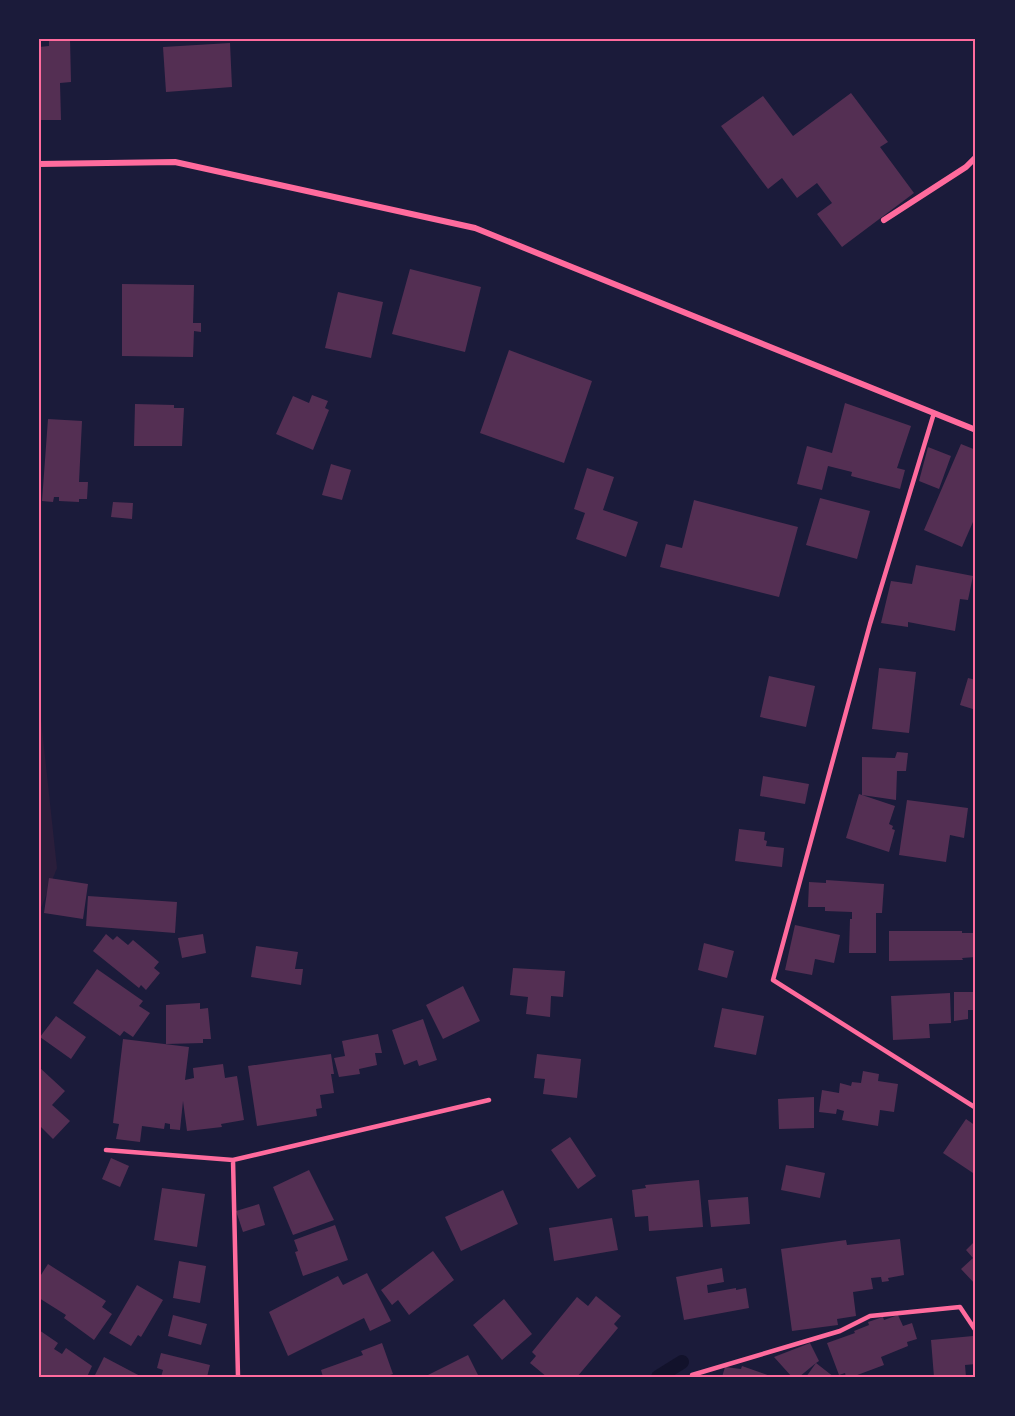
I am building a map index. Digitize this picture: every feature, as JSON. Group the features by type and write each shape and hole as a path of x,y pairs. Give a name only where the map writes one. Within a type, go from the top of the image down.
{"street":[{"path":"884,220 966,167 976,157"},
{"path":"39,164 175,162 475,228 976,430"}],"lane":[{"path":"934,413 870,624 772,980 976,1108"},
{"path":"106,1150 233,1160 489,1100"},
{"path":"233,1160 238,1377"},
{"path":"692,1377 692,1375 840,1331 870,1316 960,1306 976,1330"}],"shaded area":[{"path":"39,701 57,868 39,913"}],"building":[{"path":"49,39 70,39 71,82 60,83 61,120 39,120 39,47 49,46"},
{"path":"230,43 232,87 166,92 163,47"},
{"path":"851,93 888,142 880,147 914,193 842,247 817,214 832,203 817,183 797,198 782,178 768,189 721,126 763,96 793,136"},
{"path":"410,269 481,287 465,352 392,334"},
{"path":"122,284 194,285 193,323 201,323 201,332 194,331 193,357 122,356"},
{"path":"338,292 383,302 371,358 325,348"},
{"path":"509,350 592,381 564,463 480,433"},
{"path":"312,395 328,401 325,408 329,410 313,450 276,434 293,396 309,403"},
{"path":"845,403 911,426 897,468 905,470 900,489 851,476 852,472 828,466 822,490 797,484 807,446 832,453"},
{"path":"135,404 174,405 174,408 184,408 182,446 134,446"},
{"path":"48,419 82,421 79,482 88,482 87,499 79,499 79,502 59,501 59,497 54,497 53,502 42,501"},
{"path":"961,444 976,450 976,515 962,547 924,530"},
{"path":"928,447 951,456 939,489 919,481"},
{"path":"331,464 351,470 342,500 322,495"},
{"path":"587,468 614,477 603,510 638,522 626,557 576,539 585,513 574,509"},
{"path":"820,498 870,511 857,559 806,545"},
{"path":"694,500 798,527 779,597 660,567 666,544 682,548"},
{"path":"113,502 133,503 132,519 111,517"},
{"path":"916,565 973,576 968,600 960,599 955,631 908,622 908,627 881,623 891,581 912,584"},
{"path":"879,668 916,672 909,733 872,729"},
{"path":"769,676 815,686 806,727 760,717"},
{"path":"968,678 976,680 976,710 960,705"},
{"path":"897,752 908,753 906,771 897,771 896,800 862,795 862,757 895,758"},
{"path":"763,776 809,784 805,804 760,796"},
{"path":"859,794 895,806 889,824 895,830 889,852 846,838"},
{"path":"907,800 968,808 964,838 950,835 946,862 899,855"},
{"path":"739,829 765,832 766,846 784,848 782,867 735,861"},
{"path":"49,878 88,884 83,919 44,913"},
{"path":"826,880 884,884 882,913 876,913 876,953 849,953 852,912 825,911 825,907 808,907 809,882 826,883"},
{"path":"88,896 177,902 175,933 86,926"},
{"path":"795,925 840,935 834,963 815,959 812,975 785,970"},
{"path":"889,931 976,933 976,957 962,958 963,960 889,961"},
{"path":"106,934 113,940 117,936 128,945 133,940 159,962 154,968 160,973 146,990 141,985 139,988 93,951"},
{"path":"203,934 206,953 182,958 178,938"},
{"path":"704,943 734,951 727,978 698,970"},
{"path":"256,946 298,952 295,969 303,969 301,985 251,977"},
{"path":"513,968 565,971 563,997 551,996 550,1017 526,1014 528,997 510,995"},
{"path":"97,969 143,1001 139,1006 150,1013 133,1037 124,1031 120,1036 73,1003"},
{"path":"463,986 480,1021 443,1039 426,1005"},
{"path":"954,992 976,992 976,1010 968,1010 968,1019 954,1021"},
{"path":"950,993 951,1023 929,1024 930,1038 893,1040 891,996"},
{"path":"200,1003 200,1009 208,1008 211,1039 203,1039 203,1043 166,1044 166,1005"},
{"path":"722,1008 764,1016 756,1055 714,1047"},
{"path":"56,1016 86,1037 71,1059 40,1037"},
{"path":"423,1019 437,1060 419,1066 417,1060 404,1065 392,1030"},
{"path":"378,1034 382,1053 375,1053 377,1065 359,1069 360,1074 339,1077 334,1058 345,1056 342,1041"},
{"path":"123,1039 189,1047 185,1080 194,1078 193,1068 223,1064 225,1078 237,1076 244,1120 221,1124 222,1127 187,1131 183,1101 180,1130 170,1129 170,1124 165,1123 164,1129 142,1126 140,1142 116,1139 119,1124 113,1123"},
{"path":"331,1054 334,1093 320,1095 322,1108 316,1109 317,1116 257,1126 248,1066"},
{"path":"537,1054 581,1059 577,1098 543,1094 545,1079 534,1078"},
{"path":"39,1067 65,1091 52,1105 70,1121 53,1139 39,1125"},
{"path":"863,1071 879,1074 878,1081 898,1084 894,1112 880,1110 878,1126 842,1120 844,1111 837,1109 836,1114 819,1112 822,1090 839,1093 840,1083 851,1086 852,1082 861,1083"},
{"path":"814,1097 814,1128 779,1129 778,1099"},
{"path":"966,1119 976,1126 976,1175 943,1153"},
{"path":"570,1137 596,1176 578,1189 551,1150"},
{"path":"111,1158 129,1166 120,1187 102,1179"},
{"path":"786,1165 825,1173 820,1198 781,1190"},
{"path":"309,1170 334,1220 293,1235 273,1187"},
{"path":"699,1180 703,1227 649,1231 648,1216 635,1217 632,1190 646,1188 645,1185"},
{"path":"162,1188 205,1194 197,1247 154,1240"},
{"path":"503,1190 518,1224 461,1251 445,1217"},
{"path":"748,1197 750,1224 711,1227 708,1200"},
{"path":"259,1204 265,1225 243,1232 236,1211"},
{"path":"612,1218 618,1250 554,1261 549,1228"},
{"path":"335,1225 348,1260 303,1276 295,1252 298,1251 294,1240"},
{"path":"900,1239 904,1275 888,1278 889,1281 882,1282 881,1277 871,1278 873,1289 853,1292 856,1316 837,1319 838,1325 792,1331 781,1249 846,1240 847,1245"},
{"path":"976,1240 976,1285 961,1269 973,1258 966,1250"},
{"path":"433,1251 454,1280 409,1315 398,1300 392,1305 381,1290"},
{"path":"179,1261 206,1266 200,1303 173,1298"},
{"path":"48,1264 106,1301 102,1307 112,1314 94,1340 64,1318 66,1315 39,1298 39,1278"},
{"path":"722,1268 724,1282 707,1285 708,1293 746,1288 749,1308 684,1320 676,1277"},
{"path":"367,1273 391,1321 370,1331 364,1318 288,1356 269,1312 338,1276 343,1285"},
{"path":"137,1285 163,1300 141,1337 138,1335 131,1346 109,1333"},
{"path":"596,1296 621,1316 614,1324 618,1328 577,1377 547,1377 530,1363 536,1356 532,1352 577,1297 588,1306"},
{"path":"504,1299 532,1334 502,1360 473,1325"},
{"path":"173,1315 207,1324 201,1345 168,1336"},
{"path":"898,1315 903,1326 912,1323 917,1339 907,1342 908,1346 881,1357 884,1365 852,1377 846,1377 845,1373 839,1375 827,1343 855,1333 854,1331 869,1325 868,1322"},
{"path":"39,1330 58,1343 54,1349 62,1354 66,1348 92,1366 87,1377 44,1377 39,1374"},
{"path":"973,1336 976,1364 965,1365 966,1377 934,1377 931,1340"},
{"path":"382,1343 393,1374 384,1377 323,1377 321,1370 363,1355 361,1351"},
{"path":"810,1343 819,1361 799,1377 792,1377 774,1357"},
{"path":"161,1353 210,1365 207,1377 161,1377 163,1370 157,1368"},
{"path":"468,1355 479,1377 424,1377"},
{"path":"104,1357 142,1377 94,1377"},
{"path":"816,1363 834,1377 806,1377"},
{"path":"742,1366 773,1377 722,1377 725,1367 741,1369"}],"waterway":[{"path":"658,1377 682,1362"}]}
